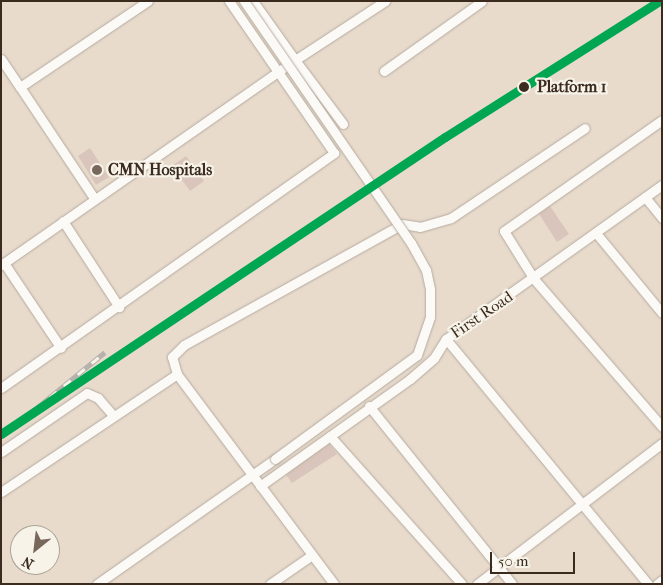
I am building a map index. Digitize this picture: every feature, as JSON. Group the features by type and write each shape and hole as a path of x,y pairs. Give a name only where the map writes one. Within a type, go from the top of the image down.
{"street":[{"path":"20,87 148,1"},
{"path":"2,385 61,348 119,308 334,153 228,1"},
{"path":"97,584 252,476 417,354 430,317 430,289 426,270 411,242 244,1"},
{"path":"253,1 343,124"},
{"path":"61,348 3,264 94,198 295,60 385,1"},
{"path":"384,71 482,1"},
{"path":"1,59 94,198"},
{"path":"662,120 504,228 534,279 662,427"},
{"path":"334,584 177,374 172,357 184,346 402,224 420,227 450,218 585,128"},
{"name":"First Road","path":"260,486 434,358 446,339 534,279 662,185"},
{"path":"645,197 662,218"},
{"path":"63,220 119,308"},
{"path":"596,233 662,313"},
{"path":"446,339 648,584"},
{"path":"1,492 113,415 177,374"},
{"path":"1,452 87,393 98,398 113,415"},
{"path":"369,406 495,566 512,584"},
{"path":"330,436 462,584"},
{"path":"477,584 495,566 662,443"},
{"path":"270,584 312,555"},
{"path":"657,584 662,580"}],"building":[{"path":"90,148 109,177 96,185 78,156"},
{"path":"186,156 204,181 190,191 172,166"},
{"path":"550,206 569,234 557,242 539,214"},
{"path":"329,444 337,454 292,483 286,475"}],"railway":[{"path":"22,420 105,352"}],"transit line":[{"path":"1,434 445,137 659,1"}],"place":[{"name":"Platform 1","path":"524,87"},
{"name":"CMN Hospitals","path":"97,170"}]}
